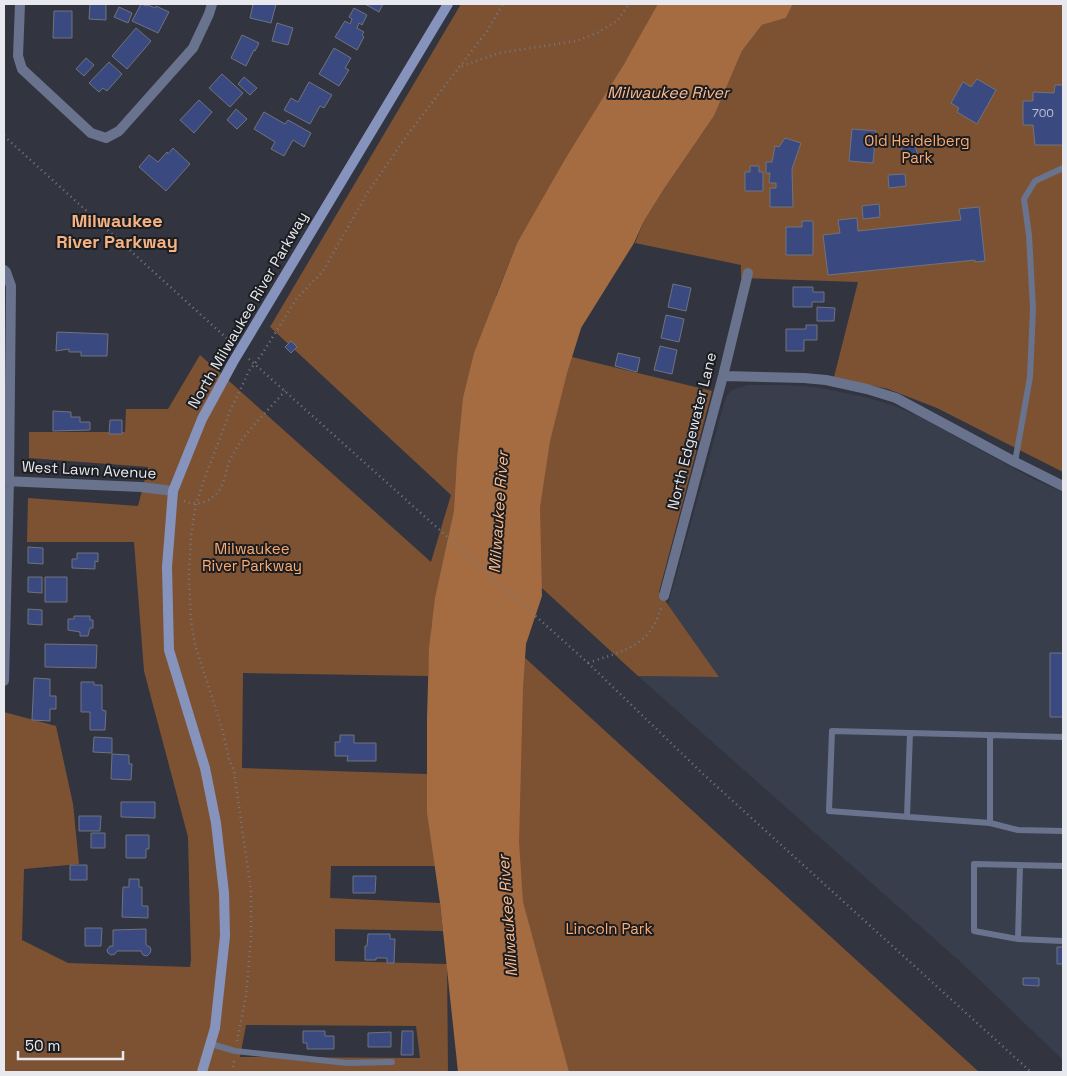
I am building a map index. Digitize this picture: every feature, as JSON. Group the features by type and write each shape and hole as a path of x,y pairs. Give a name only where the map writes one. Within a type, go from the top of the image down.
{"street":[{"path":"20,4 18,56 22,69 91,133 106,138 118,131 193,48 212,4"},
{"name":"North Milwaukee River Parkway","path":"202,1072 212,1044 215,1028 225,936 224,893 216,823 205,768 169,650 167,567 173,491 202,419 233,362 448,4"},
{"path":"4,270 11,286 6,481 4,681"},
{"name":"North Edgewater Lane","path":"664,596 723,376 748,273"},
{"path":"723,376 826,380 896,398 1063,486"},
{"name":"West Lawn Avenue","path":"6,481 140,487 173,491"}],"lane":[{"path":"1015,462 1030,377 1033,310 1029,236 1024,199 1035,181 1063,168"},
{"path":"1063,737 832,732 828,811 990,823 1018,830 1063,831"},
{"path":"907,817 910,733"},
{"path":"990,735 990,823"},
{"path":"1063,866 974,864 974,931 1018,939 1063,941"},
{"path":"1018,939 1020,865"},
{"path":"212,1044 236,1050 347,1063 392,1062"}],"path":[{"path":"232,1072 246,987 251,938 251,891 234,771 195,645 191,620 189,576 191,536 196,504 230,409 249,371 262,354 297,298 323,271 368,192 408,134 487,31 503,4"},
{"path":"461,66 499,54 576,41 597,33 617,21 629,4"},
{"path":"4,136 222,334"},
{"path":"264,372 548,627 702,773 1031,1072"},
{"path":"173,491 186,502 196,504 206,502 218,493 231,458 244,439 285,391"},
{"path":"588,664 631,648 650,634 660,613 664,596"}],"shaded area":[{"path":"748,385 815,387 865,397 895,406 922,418 1035,480 1063,492 1063,1060 964,965 638,676 719,677 668,605 727,395 732,390"}],"green space":[{"name":"Milwaukee River Parkway","path":"461,4 660,4 517,243 496,296 581,328 572,357 712,391 659,592 719,677 638,676 532,579 432,622 428,676 243,673 242,768 427,774 435,866 331,866 330,898 440,903 443,931 335,929 335,961 447,964 448,1072 4,1072 4,712 56,726 73,804 79,864 24,869 22,940 68,963 190,967 191,960 188,837 144,671 134,542 27,542 28,498 138,506 148,467 29,458 29,432 125,432 126,409 168,409 200,355 431,562 451,495 270,327","holes":["246,1025 416,1026 420,1058 240,1057"]},
{"name":"Old Heidelberg Park","path":"793,4 1063,4 1063,472 937,408 888,389 834,377 858,282 741,278 741,265 635,243 644,221 714,116 742,51 762,25 786,18"},
{"name":"Lincoln Park","path":"512,646 979,1072 465,1072"}],"water":[{"name":"Milwaukee River","path":"658,4 793,4 786,18 762,25 742,51 714,116 664,189 644,221 634,243 581,328 567,373 550,441 540,507 542,596 526,644 519,842 523,902 569,1072 458,1072 440,903 427,812 427,719 429,648 435,598 454,511 463,398 474,353 517,243"}],"building":[{"path":"90,4 106,4 106,20 89,19"},
{"path":"141,4 155,8 156,6 169,12 158,33 132,21"},
{"path":"253,4 276,4 271,23 250,18"},
{"path":"365,4 383,4 379,12"},
{"path":"119,7 132,13 128,23 114,17"},
{"path":"354,8 367,15 362,25 359,23 357,28 364,32 362,35 364,37 357,50 335,37 345,21 350,24 352,19 349,17"},
{"path":"54,11 72,11 72,38 53,38"},
{"path":"277,23 293,28 288,45 272,41"},
{"path":"136,28 151,41 127,69 112,56"},
{"path":"242,35 259,43 246,66 231,58"},
{"path":"334,48 351,58 345,68 349,70 339,86 319,74"},
{"path":"86,58 94,65 84,76 76,69"},
{"path":"109,62 122,74 107,91 103,88 99,92 89,83"},
{"path":"222,74 243,93 230,107 209,88"},
{"path":"244,77 257,88 250,95 238,84"},
{"path":"977,79 996,90 977,124 957,112 959,108 951,103 963,82 971,87"},
{"path":"309,82 332,95 324,108 320,106 310,124 284,110 291,98 298,102"},
{"path":"1055,85 1063,85 1063,145 1035,145 1033,125 1023,125 1023,101 1033,101 1033,92 1054,93"},
{"path":"199,100 212,112 194,133 180,120"},
{"path":"236,109 247,119 237,129 227,120"},
{"path":"264,112 285,124 288,120 311,133 304,147 293,140 284,156 271,149 275,142 254,129"},
{"path":"852,129 876,131 873,163 849,161"},
{"path":"785,138 801,143 792,169 793,207 770,207 770,188 776,188 776,183 769,183 770,173 766,173 766,162 772,162 775,146 779,147"},
{"path":"914,143 918,155 906,159 901,147"},
{"path":"173,148 190,164 166,191 139,167 149,155 158,162"},
{"path":"750,166 759,166 759,172 763,172 763,191 745,191 745,172 750,172"},
{"path":"905,174 906,186 889,188 888,175"},
{"path":"879,204 880,217 863,219 862,206"},
{"path":"979,207 985,261 975,262 975,260 828,275 823,235 840,233 838,220 857,218 858,231 961,220 959,209"},
{"path":"802,221 813,221 813,255 786,255 786,227 802,227"},
{"path":"673,284 691,288 686,311 668,307"},
{"path":"793,287 813,287 813,292 824,292 824,302 812,302 812,307 793,307"},
{"path":"817,307 835,308 834,321 817,321"},
{"path":"666,315 684,319 679,342 661,338"},
{"path":"806,325 817,325 817,340 804,340 804,351 786,351 786,329 806,329"},
{"path":"57,332 108,334 107,356 81,356 81,352 69,352 69,349 56,351"},
{"path":"291,341 297,347 291,353 285,347"},
{"path":"660,346 677,350 672,374 654,370"},
{"path":"618,353 640,358 637,372 615,366"},
{"path":"53,411 71,412 71,417 80,417 80,422 90,422 90,430 53,431"},
{"path":"110,420 122,420 122,434 109,434"},
{"path":"28,547 43,548 43,564 28,563"},
{"path":"77,553 98,553 98,562 95,561 95,569 72,568 72,559 77,559"},
{"path":"28,577 42,577 42,593 28,592"},
{"path":"45,577 67,577 67,602 45,602"},
{"path":"28,609 42,610 42,625 28,624"},
{"path":"74,616 90,616 90,620 93,620 93,628 90,628 88,636 80,636 80,632 68,630 68,619 74,619"},
{"path":"45,644 97,645 96,668 45,667"},
{"path":"1050,653 1063,653 1063,717 1050,717"},
{"path":"34,678 50,679 50,696 56,696 56,709 50,709 50,721 32,720"},
{"path":"81,682 94,682 94,685 102,685 102,710 106,711 105,730 90,730 90,712 81,712"},
{"path":"340,735 354,735 354,743 376,743 376,761 347,761 348,756 335,756 335,742 340,742"},
{"path":"94,737 112,738 112,753 93,752"},
{"path":"112,754 129,755 129,764 132,764 131,780 111,779"},
{"path":"121,802 155,802 155,818 121,817"},
{"path":"79,816 101,816 100,831 79,831"},
{"path":"91,833 105,833 105,848 91,848"},
{"path":"126,835 149,835 149,849 146,849 146,858 126,858"},
{"path":"70,865 87,865 87,880 70,880"},
{"path":"353,876 376,876 375,893 353,893"},
{"path":"129,879 139,879 139,887 142,887 142,906 148,906 148,918 122,917 123,887 129,887"},
{"path":"85,928 102,928 101,946 85,946"},
{"path":"146,929 146,945 151,950 147,956 143,955 141,951 117,951 111,955 108,953 107,950 110,946 113,946 113,930"},
{"path":"368,934 390,934 390,939 395,939 394,963 387,963 387,958 365,960 365,946 367,946"},
{"path":"1057,947 1063,947 1063,964 1057,964"},
{"path":"1023,978 1039,978 1039,986 1023,985"},
{"path":"303,1031 325,1031 325,1036 334,1036 334,1049 307,1049 307,1043 303,1043"},
{"path":"402,1031 413,1031 413,1055 401,1055"},
{"path":"391,1032 391,1047 368,1047 368,1033"}],"district":[{"name":"Milwaukee River Parkway","path":"117,231"}]}
